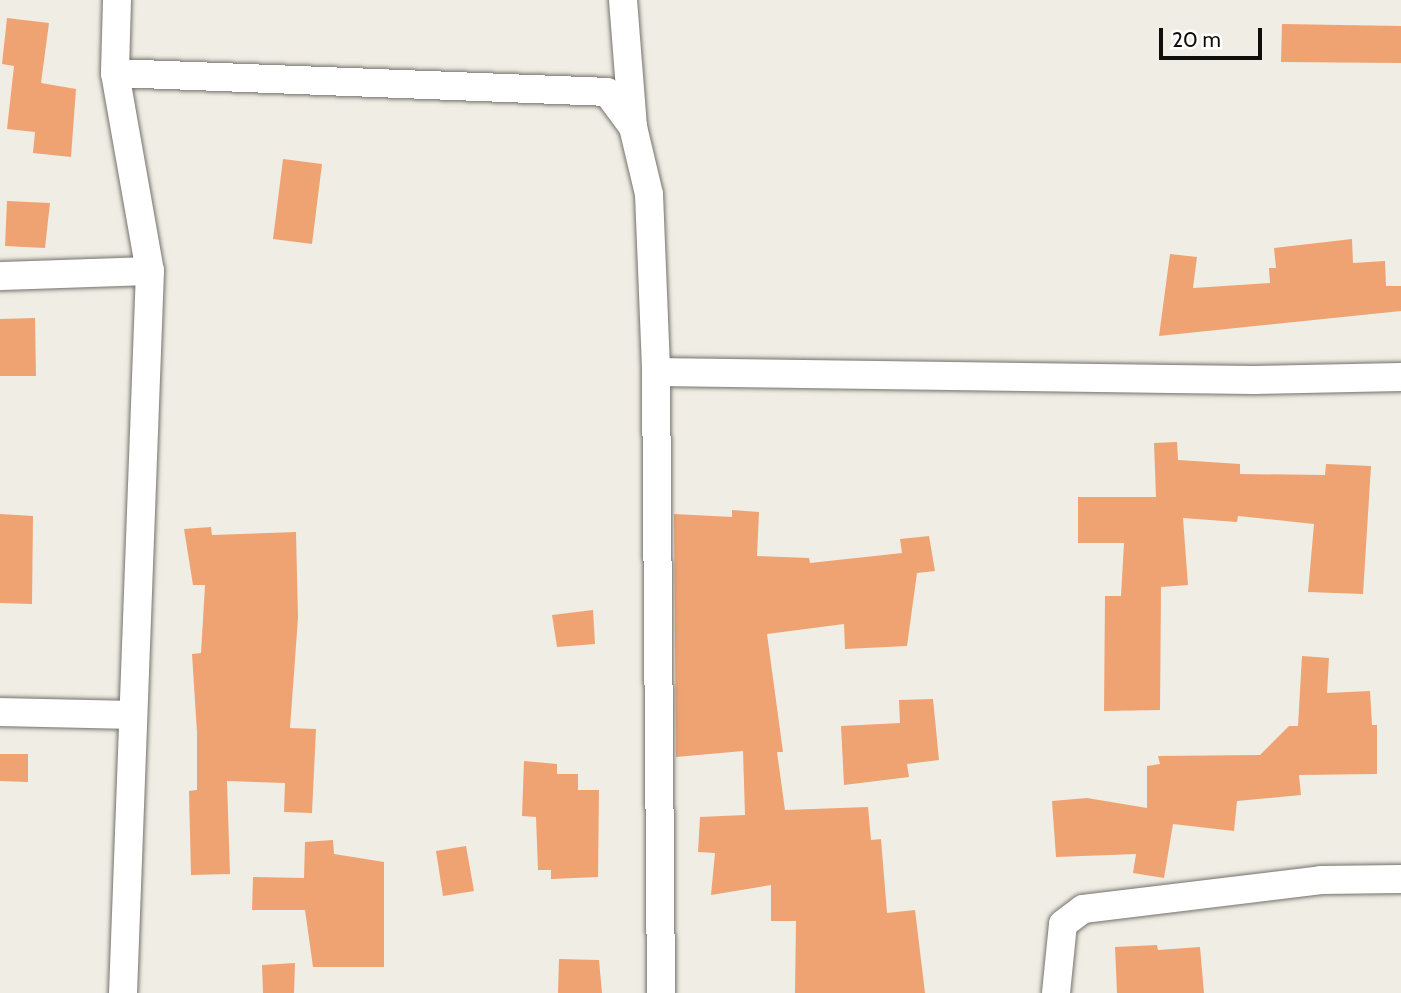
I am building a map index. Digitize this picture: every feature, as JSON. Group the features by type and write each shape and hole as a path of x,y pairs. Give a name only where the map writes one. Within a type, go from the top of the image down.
{"street":[{"path":"117,0 115,73 150,271 131,715 123,993"},
{"path":"623,0 633,127 649,194 656,372 661,993"},
{"path":"115,73 607,92 633,127"},
{"path":"0,276 150,271"},
{"path":"656,372 1240,380 1401,377"},
{"path":"0,712 131,715"},
{"path":"1056,993 1063,924 1083,909 1321,880 1401,879"}],"building":[{"path":"7,18 49,23 41,83 76,89 71,157 33,153 35,132 7,129 14,66 2,64"},
{"path":"1282,24 1401,26 1401,63 1281,62"},
{"path":"283,159 322,164 312,244 273,239"},
{"path":"7,201 50,203 45,248 5,246"},
{"path":"1352,239 1353,263 1385,261 1386,286 1401,286 1401,311 1159,336 1170,254 1197,257 1193,288 1270,283 1269,268 1276,268 1274,248"},
{"path":"35,318 36,376 0,376 0,319"},
{"path":"1177,442 1178,460 1240,464 1240,474 1325,475 1326,464 1371,466 1363,594 1308,592 1314,524 1238,516 1237,522 1183,518 1188,585 1161,587 1160,710 1104,711 1105,596 1121,596 1124,543 1078,543 1078,497 1156,497 1154,443"},
{"path":"732,510 759,512 757,556 809,558 810,563 902,553 900,539 929,536 935,571 917,573 907,646 845,649 844,624 767,634 783,752 777,752 785,810 868,807 871,840 881,839 887,913 915,910 925,993 795,993 796,921 771,921 771,885 711,895 715,853 698,852 700,817 745,815 743,751 676,757 674,514 732,517"},
{"path":"0,514 33,516 32,604 0,603"},
{"path":"211,527 212,535 296,532 298,618 290,728 316,729 312,813 284,812 285,783 227,781 230,874 191,875 189,791 197,790 192,654 201,653 205,585 193,585 184,529"},
{"path":"593,610 595,644 557,647 552,615"},
{"path":"1302,656 1329,658 1327,693 1370,691 1372,725 1377,725 1377,774 1299,775 1301,795 1237,801 1234,831 1173,824 1164,878 1133,873 1136,854 1056,857 1052,801 1087,798 1147,808 1147,766 1160,764 1158,756 1260,755 1289,726 1298,726"},
{"path":"933,699 939,760 907,764 909,777 844,785 841,726 900,723 899,700"},
{"path":"0,754 28,754 28,782 0,781"},
{"path":"524,761 557,764 557,774 578,774 578,790 599,790 598,877 551,879 551,870 538,870 536,817 522,816"},
{"path":"333,840 334,854 384,862 384,967 313,967 305,910 252,910 253,877 304,878 305,842"},
{"path":"466,846 474,891 443,896 436,851"},
{"path":"1157,945 1158,950 1200,947 1204,993 1117,993 1115,947"},
{"path":"559,959 599,960 602,993 558,993"},
{"path":"295,963 294,993 263,993 262,965"}]}
